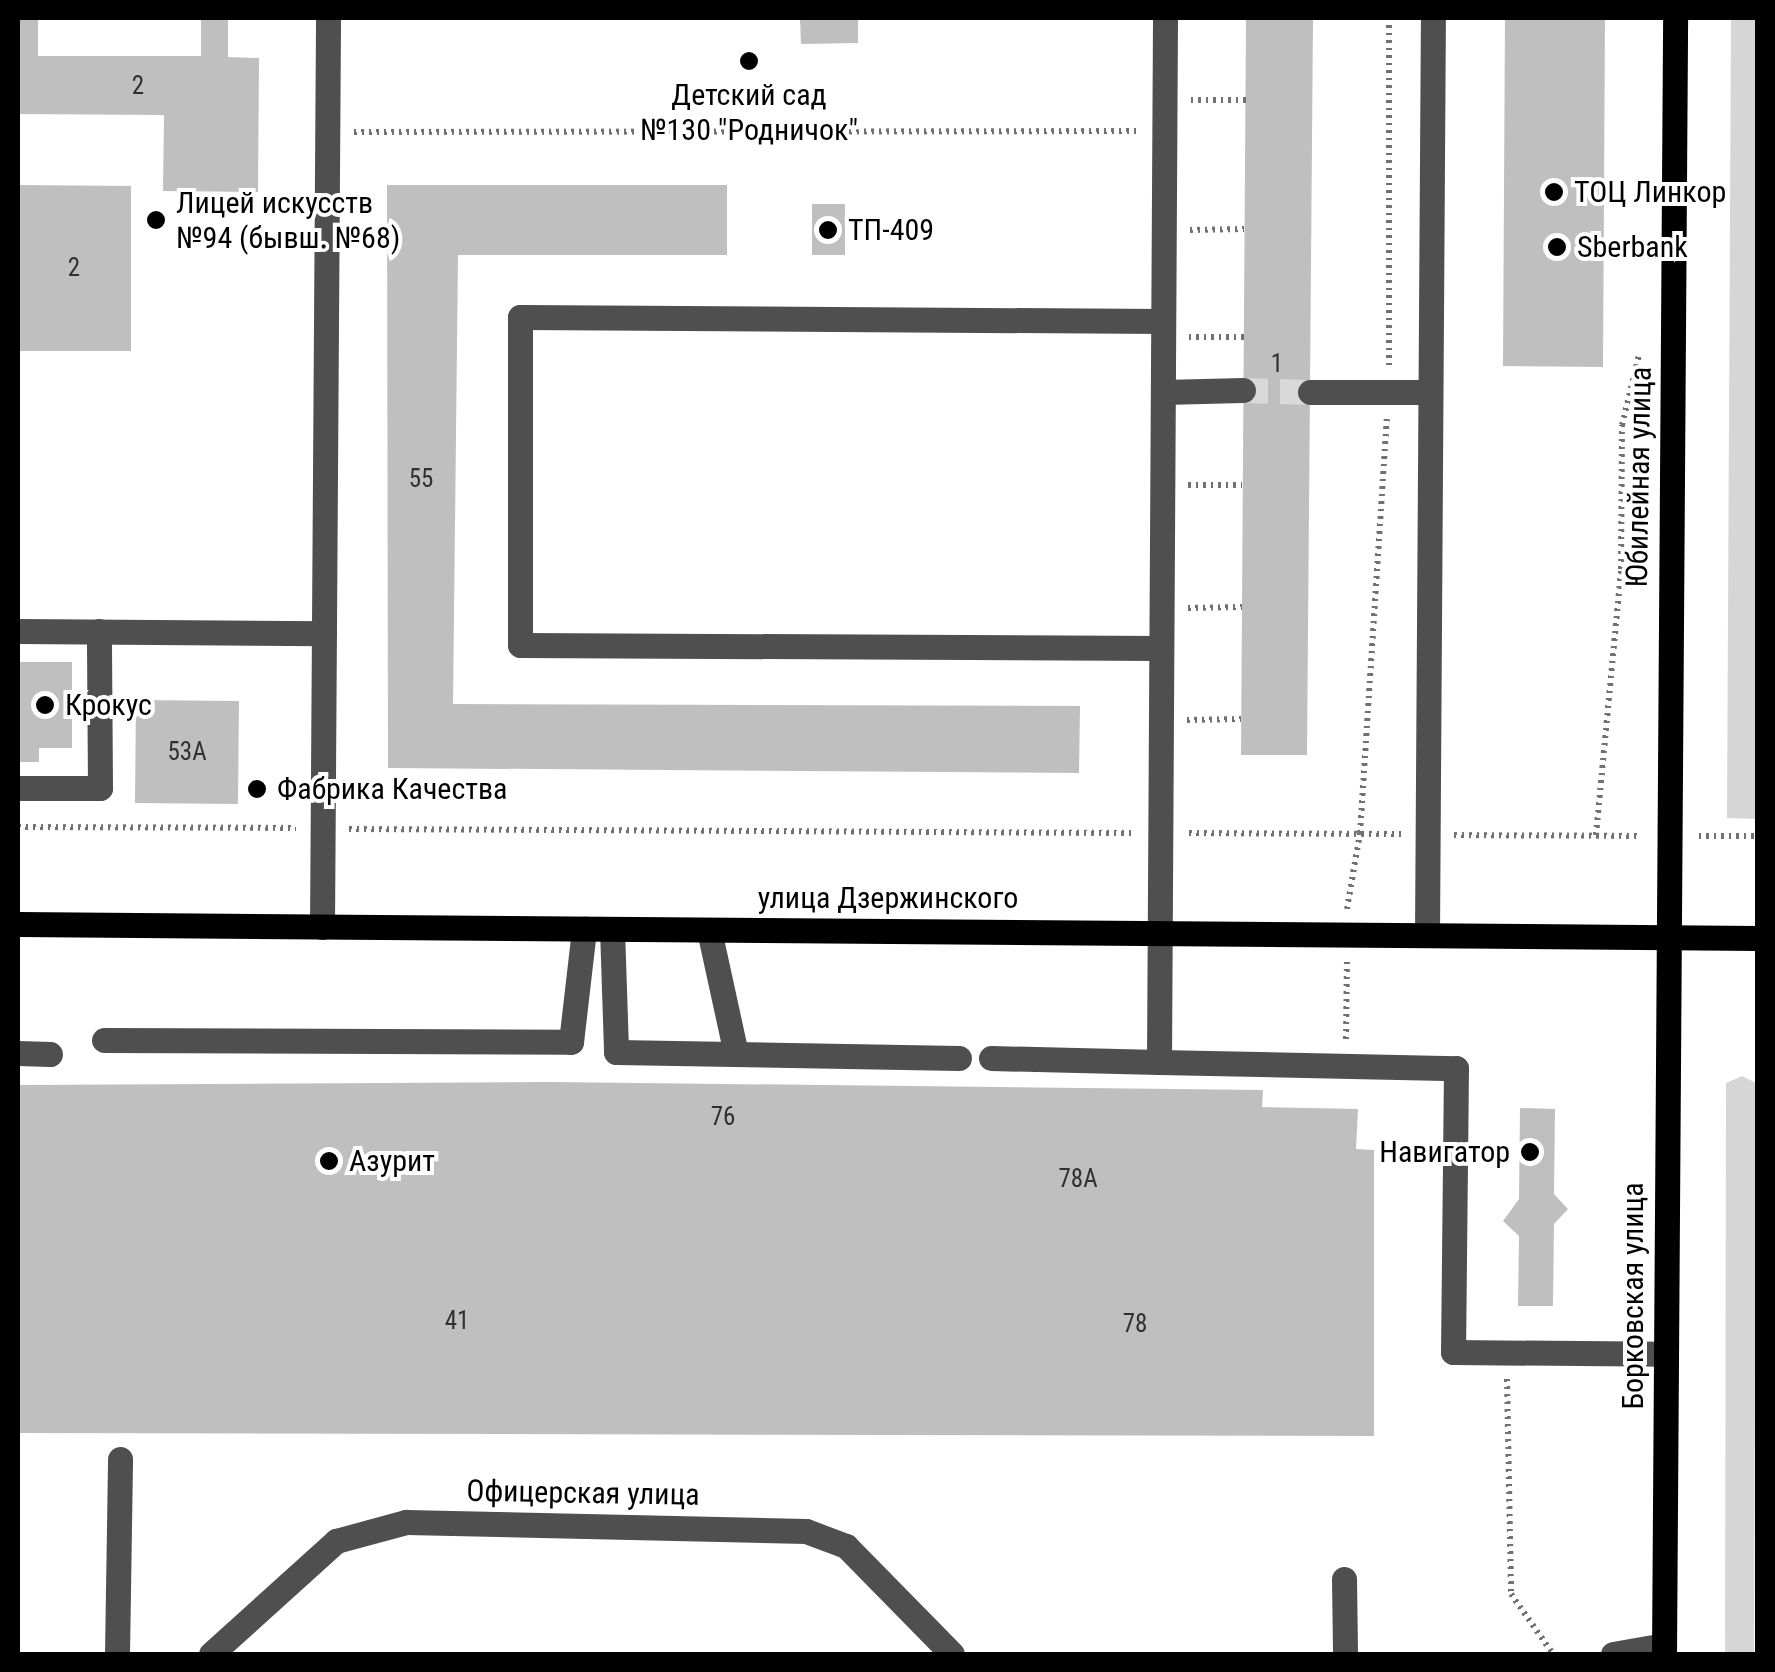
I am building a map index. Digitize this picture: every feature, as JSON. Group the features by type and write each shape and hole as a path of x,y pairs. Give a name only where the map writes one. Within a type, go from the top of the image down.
{"main road":[{"name":"Юбилейная улица","path":"1667,938 1675,18"},
{"name":"улица Дзержинского","path":"18,924 1758,938"},
{"name":"Борковская улица","path":"1664,1650 1667,938"}],"street":[{"path":"322,927 328,18"},
{"path":"1159,1062 1165,18"},
{"path":"1427,935 1432,18"},
{"path":"1161,648 520,645 520,316 1163,329"},
{"path":"1163,392 1243,390"},
{"path":"1310,392 1430,392"},
{"path":"18,631 324,633"},
{"path":"18,788 100,788 99,631"},
{"path":"104,1040 571,1042 584,929"},
{"path":"612,929 616,1052 959,1058"},
{"path":"709,930 736,1054"},
{"path":"18,1053 50,1054"},
{"path":"992,1058 1456,1068 1453,1352 1665,1354"},
{"path":"116,1654 120,1459"},
{"name":"Офицерская улица","path":"226,1650 336,1542 368,1529 426,1522 806,1531 846,1546 952,1654"},
{"path":"1344,1580 1346,1654"},
{"path":"1613,1654 1664,1650"}],"path":[{"path":"1346,1065 1347,935 1360,834 1389,391 1389,18"},
{"path":"1164,100 1246,100"},
{"path":"328,132 1164,131"},
{"path":"1164,230 1244,229"},
{"path":"1163,329 1244,338"},
{"path":"1596,836 1621,570 1622,425 1639,355"},
{"path":"1162,486 1242,485"},
{"path":"1162,608 1242,607"},
{"path":"1161,720 1241,719"},
{"path":"18,827 1608,836"},
{"path":"1506,1352 1511,1594 1553,1654"}],"shaded area":[{"path":"1731,18 1758,18 1757,819 1727,818"},
{"path":"1742,1076 1756,1083 1754,1654 1725,1654 1726,1083"}],"building":[{"path":"18,18 38,18 38,56 201,56 201,18 228,18 228,57 259,58 258,192 163,191 164,115 18,114"},
{"path":"800,18 858,18 858,43 801,44"},
{"path":"1246,18 1313,18 1307,755 1241,755"},
{"name":"ТОЦ Линкор","path":"1505,18 1605,18 1603,367 1503,366"},
{"path":"18,185 131,186 131,351 18,351"},
{"path":"387,185 727,185 727,255 458,255 453,704 1080,706 1079,773 388,768"},
{"name":"ТП-409","path":"812,204 845,204 845,255 812,255"},
{"name":"Крокус","path":"18,662 72,662 72,748 39,748 39,762 18,762"},
{"path":"136,700 239,701 238,804 135,803"},
{"path":"552,1082 1263,1090 1262,1107 1358,1109 1356,1149 1374,1150 1374,1436 18,1433 18,1085"},
{"path":"1520,1108 1555,1109 1554,1194 1568,1209 1554,1224 1553,1306 1518,1306 1519,1236 1503,1221 1519,1199"}],"tunnel":[{"path":"1243,390 1310,392"}],"place":[{"name":"Детский сад №130 \"Родничок\"","path":"749,61"},
{"name":"ТОЦ Линкор","path":"1554,192"},
{"name":"Лицей искусств №94 (бывш. №68)","path":"156,220"},
{"name":"ТП-409","path":"828,230"},
{"name":"Sberbank","path":"1557,247"},
{"name":"Крокус","path":"45,705"},
{"name":"Фабрика Качества","path":"257,789"},
{"name":"Навигатор","path":"1530,1152"},
{"name":"Азурит","path":"329,1161"}]}
